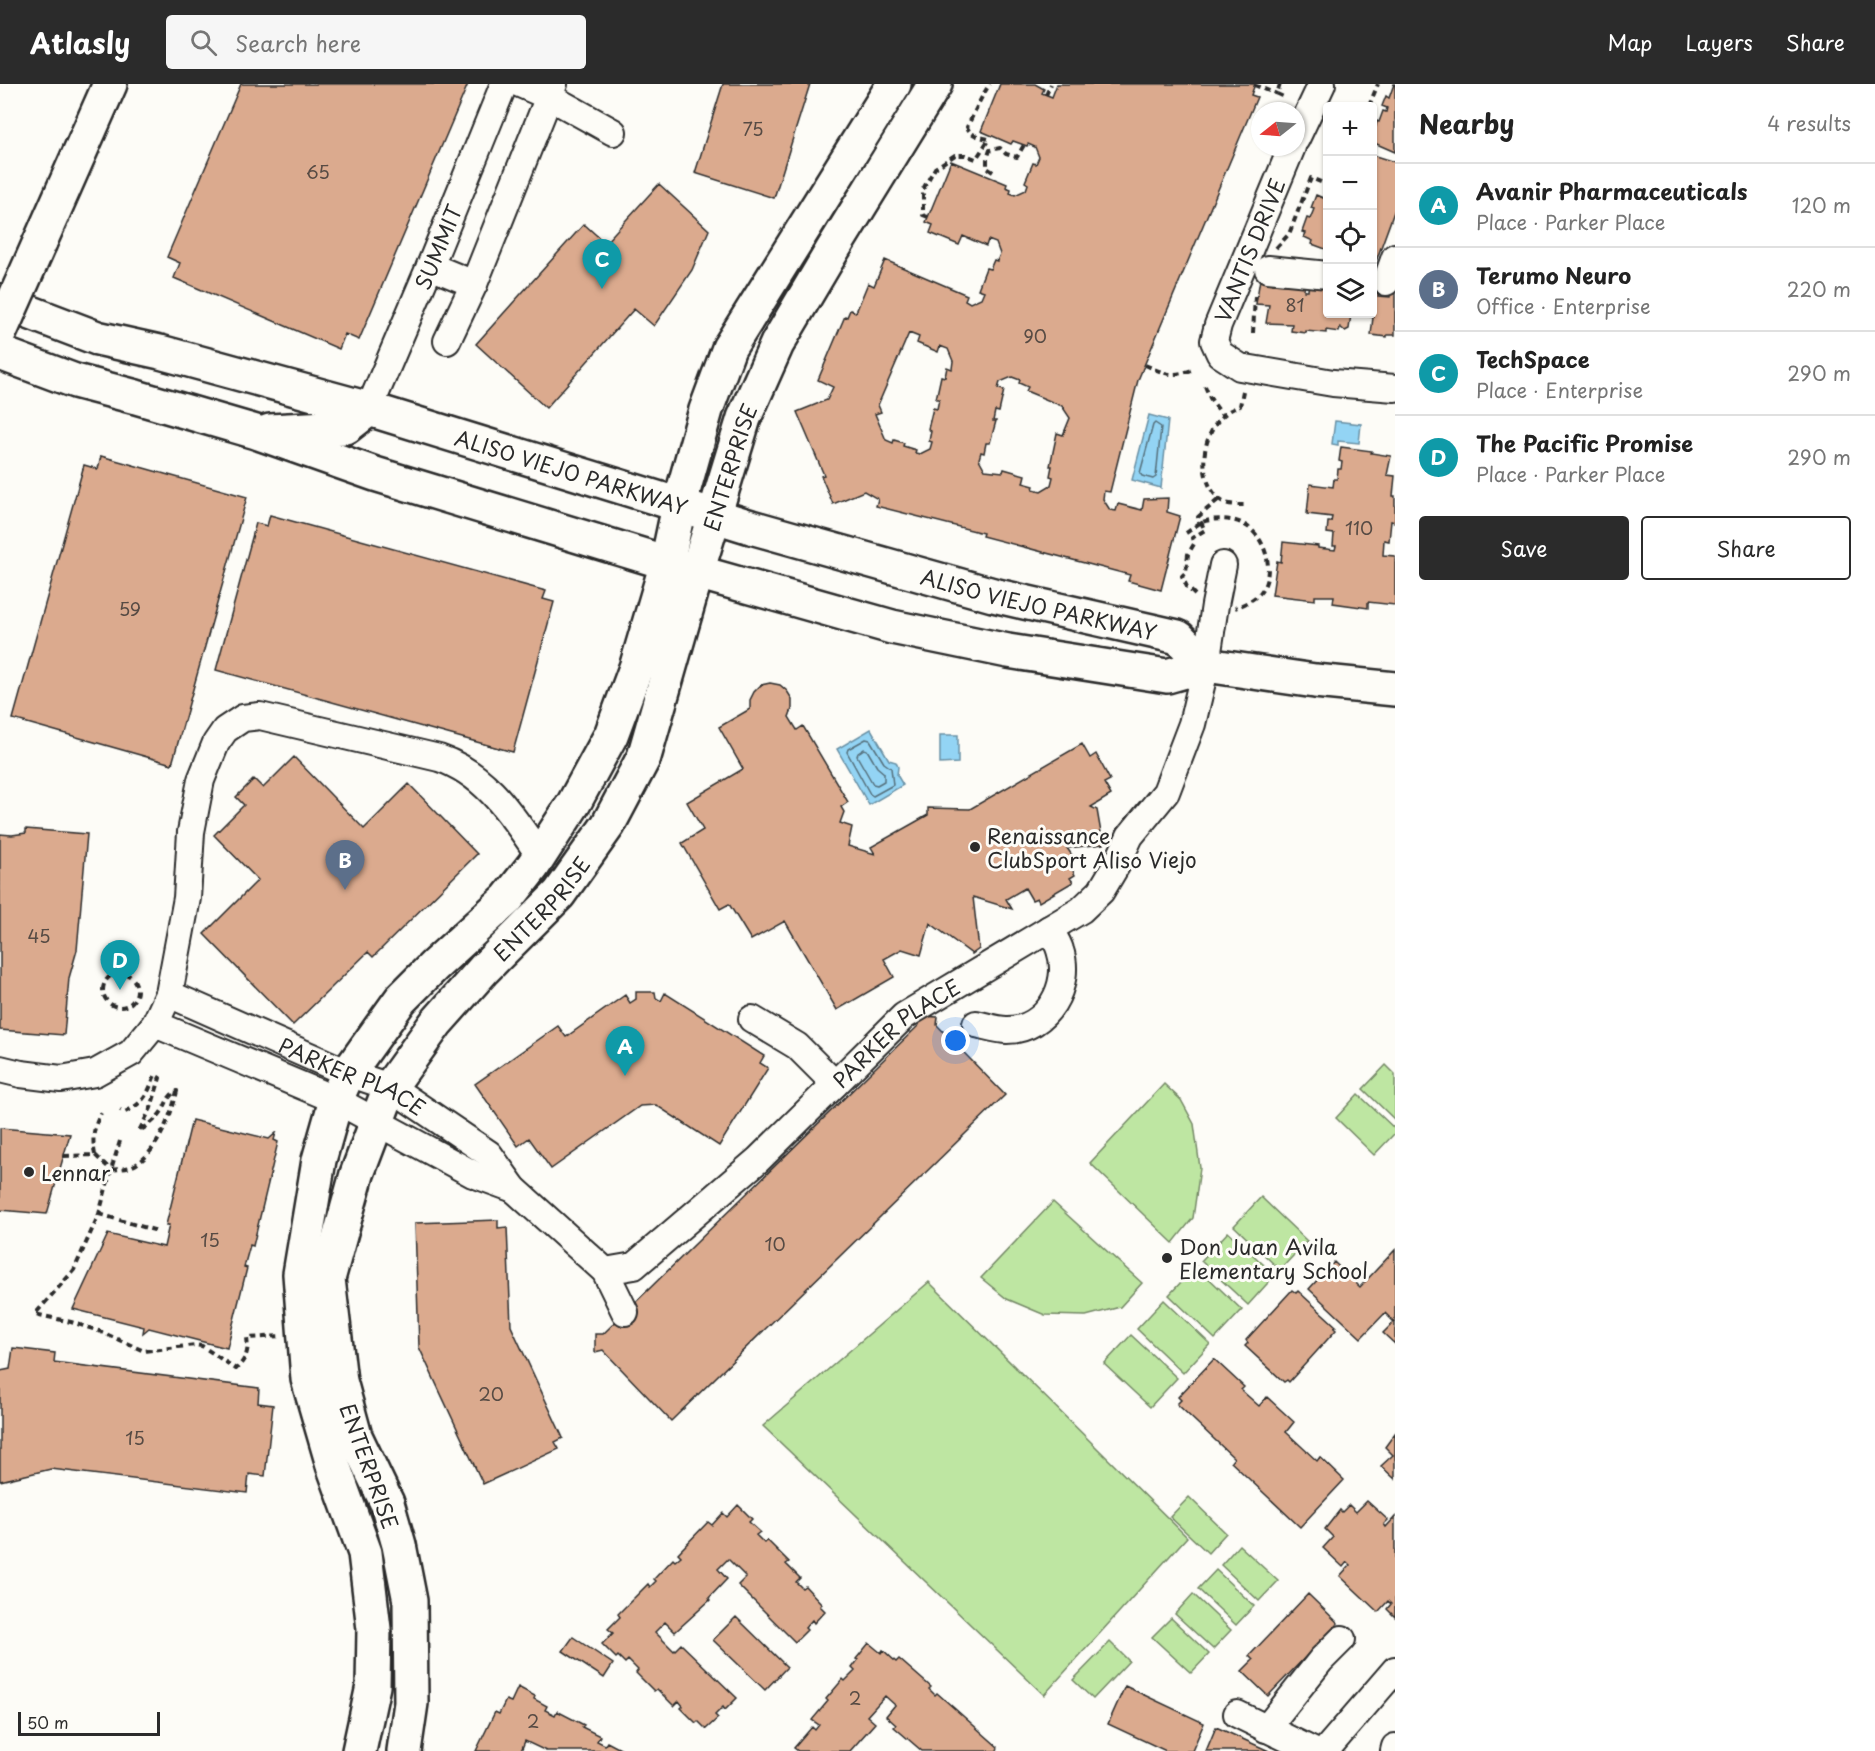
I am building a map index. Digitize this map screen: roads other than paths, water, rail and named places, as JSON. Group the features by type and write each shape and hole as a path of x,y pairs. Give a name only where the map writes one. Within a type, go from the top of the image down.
{"main road":[{"path":"0,332 110,84"},
{"path":"81,151 118,84"},
{"name":"ENTERPRISE","path":"404,1751 411,1703 410,1601 399,1545 387,1503 355,1436 340,1380 328,1279 357,1174 390,1087 436,1023 484,969 558,894 608,825 644,757 682,567 679,506 706,410 729,348 894,84"},
{"name":"ENTERPRISE","path":"359,1751 373,1686 374,1629 365,1553 332,1462 308,1379 300,1274 319,1160 342,1087 401,999 507,899 540,856 574,803 611,735 637,665 682,567 715,517 744,418 777,344 935,84"},
{"name":"ALISO VIEJO PARKWAY","path":"0,302 98,338 160,352 369,409 715,517 993,595 1178,637 1206,665"},
{"name":"ALISO VIEJO PARKWAY","path":"0,353 75,381 136,396 256,432 375,474 682,567 892,627 1008,651 1167,676 1206,665 1315,681 1395,688"},
{"path":"256,432 337,429 346,427 369,409"}],"street":[{"name":"SUMMIT","path":"369,409 504,84"},
{"path":"520,84 552,90 613,132"},
{"path":"1305,120 1322,84"},
{"path":"447,341 474,284 552,90"},
{"name":"VANTIS DRIVE","path":"1288,156 1218,325 1214,341 1220,354 1240,367 1333,382 1395,388"},
{"path":"1384,282 1395,256"},
{"path":"430,266 474,284"},
{"path":"1268,269 1323,274"},
{"name":"PARKER PLACE","path":"155,1024 342,1087 390,1087 489,1154 514,1189 605,1271 634,1266 758,1160 904,1016 1081,910 1101,891 1130,836 1166,792 1192,724 1206,665 1223,565"},
{"path":"0,1069 61,1079 95,1073 130,1053 155,1024 169,994 187,898 191,832 201,780 216,743 225,730 243,718 260,716 456,764 476,776 491,790 540,856"},
{"path":"976,1024 1008,1030 1022,1028 1035,1022 1049,1010 1059,994 1062,981 1060,950 1049,929"},
{"name":"PARKER PLACE","path":"169,994 342,1087 377,1121 473,1174 514,1189"},
{"path":"752,1019 797,1046 835,1084"},
{"path":"605,1271 626,1312"},
{"path":"1266,1729 1321,1660 1342,1639"},
{"path":"1325,1751 1395,1670"},
{"path":"1237,1714 1313,1751"}],"water":[{"path":"1149,415 1168,420 1161,488 1132,480"},
{"path":"1335,421 1361,424 1359,443 1338,441 1338,445 1332,444"},
{"path":"871,729 889,760 896,762 897,775 903,785 869,805 837,749"},
{"path":"940,735 958,735 958,763 940,764"}],"place":[{"name":"TechSpace","path":"602,289"},
{"name":"Renaissance ClubSport Aliso Viejo","path":"975,847"},
{"name":"Terumo Neuro","path":"345,890"},
{"name":"The Pacific Promise","path":"120,990"},
{"name":"Avanir Pharmaceuticals","path":"625,1076"},
{"name":"Lennar","path":"29,1172"},
{"name":"Don Juan Avila Elementary School","path":"1167,1258"}]}
